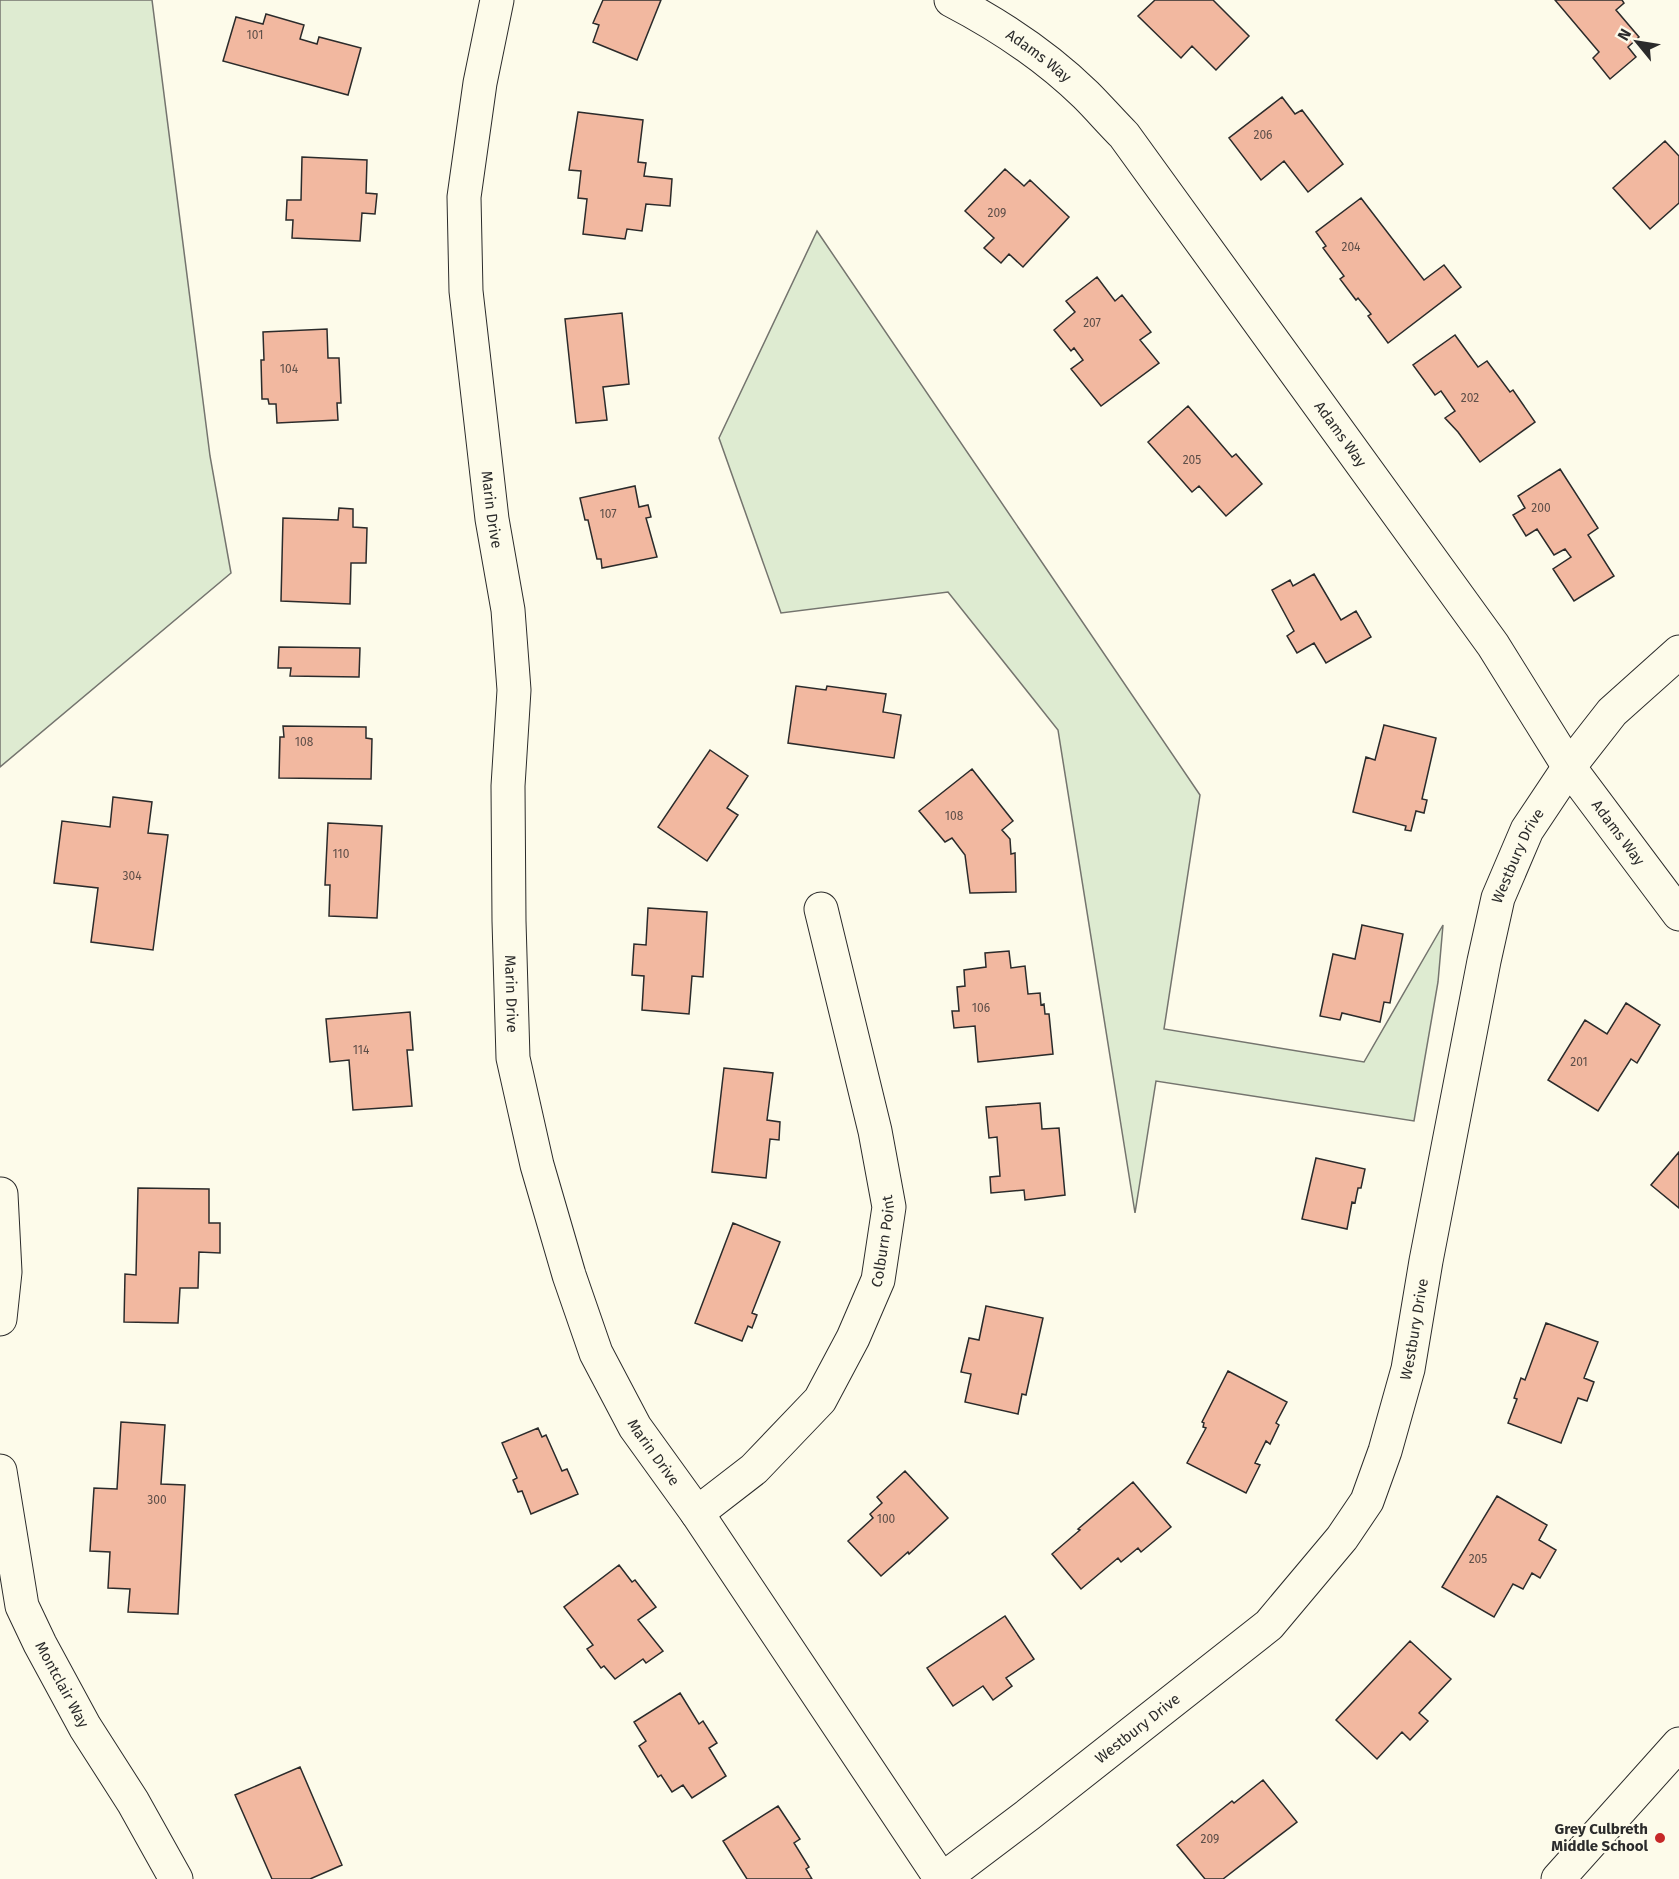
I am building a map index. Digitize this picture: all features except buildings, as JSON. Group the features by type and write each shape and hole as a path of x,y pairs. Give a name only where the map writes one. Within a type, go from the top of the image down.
{"street":[{"name":"Marin Drive","path":"497,0 480,83 464,197 466,291 492,519 508,610 514,690 508,786 513,1058 537,1165 569,1275 596,1353 635,1427 697,1513 942,1879"},
{"name":"Adams Way","path":"951,0 978,14 1036,53 1085,94 1124,135 1493,645 1569,767 1679,914"},
{"name":"Westbury Drive","path":"942,1879 1029,1814 1269,1625 1342,1538 1367,1501 1385,1451 1408,1369 1482,972 1498,898 1527,830 1569,767 1612,712 1679,652"},
{"name":"Colburn Point","path":"697,1513 754,1469 820,1400 853,1338 878,1280 889,1207 875,1131 821,909"},
{"path":"0,1319 5,1272 1,1194"},
{"name":"Montclair Way","path":"0,1471 22,1606 13,1618 40,1644 85,1727 133,1802 176,1879"},
{"path":"1558,1879 1679,1744"}],"green space":[{"path":"0,0 152,0 210,456 231,573 0,767"},
{"path":"817,231 1200,795 1164,1029 1364,1062 1443,925 1438,982 1414,1121 1156,1081 1135,1213 1058,730 948,592 781,613 719,438"}],"place":[{"name":"Grey Culbreth Middle School","path":"1660,1838"}]}
